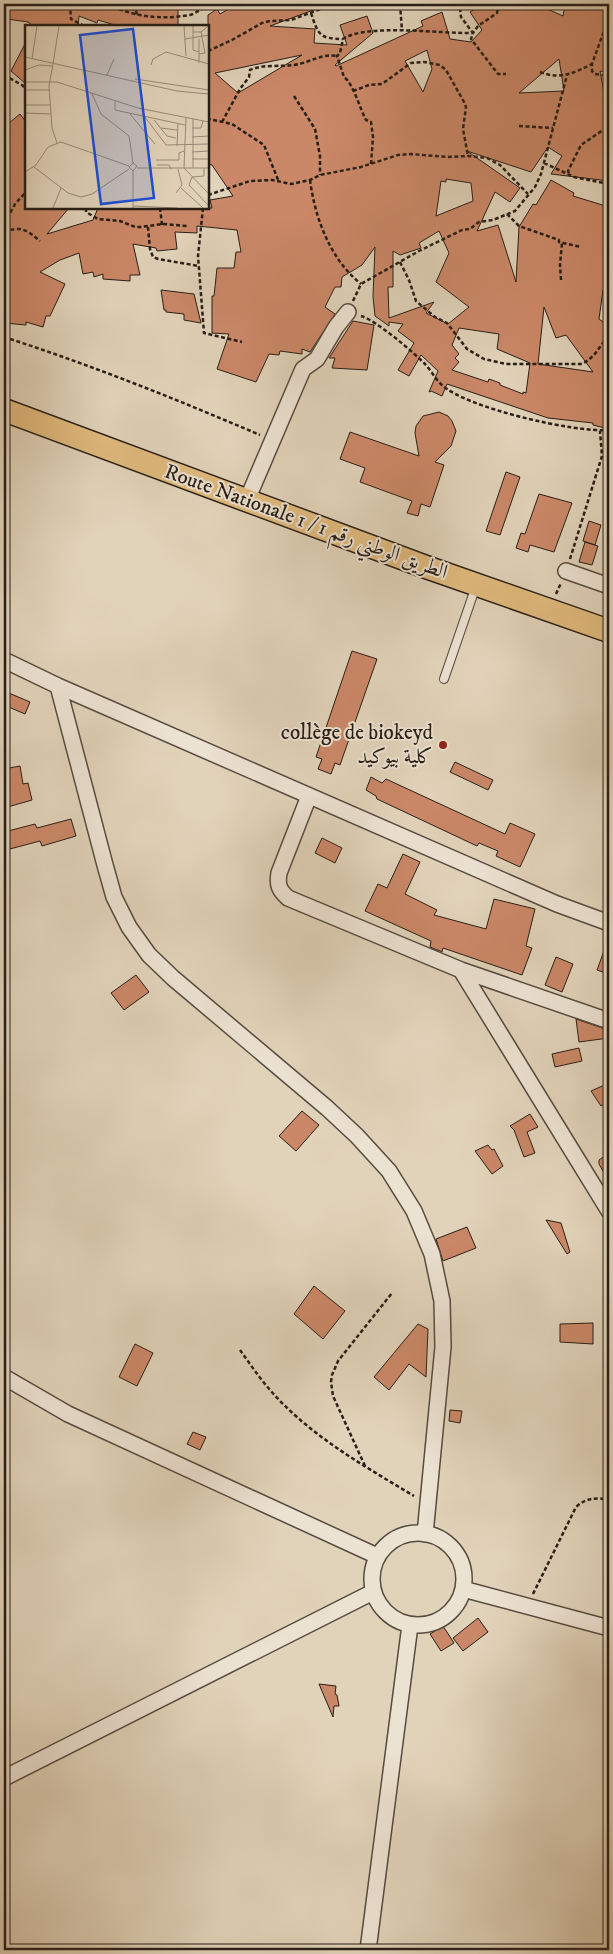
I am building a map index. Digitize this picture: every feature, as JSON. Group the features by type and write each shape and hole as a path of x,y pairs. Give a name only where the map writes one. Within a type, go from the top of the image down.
{"main road":[{"name":"Route Nationale 1 / الطريق الوطني رقم 1","path":"4,410 609,631"}],"street":[{"path":"248,500 303,369 317,359 336,327 348,312"},
{"path":"566,571 609,586"},
{"path":"4,660 58,686 557,904 609,923"},
{"path":"58,686 114,897 129,927 149,954 173,978 320,1101 357,1136 389,1171 414,1211 432,1254 442,1300 443,1348 425,1534"},
{"path":"309,796 279,873 277,883 280,892 288,898 461,970 609,1021"},
{"path":"461,970 609,1211"},
{"path":"4,1378 68,1414 377,1556"},
{"path":"411,1534 425,1534 439,1538 451,1547 460,1560 464,1574 463,1589 456,1605 444,1617 434,1623 410,1625 391,1617 380,1606 373,1592 371,1580 377,1556 386,1546 398,1538 411,1534"},
{"path":"463,1589 609,1628"},
{"path":"4,1778 373,1592"},
{"path":"368,1950 410,1625"}],"lane":[{"path":"444,679 477,584"}],"path":[{"path":"70,4 72,19 82,25"},
{"path":"107,4 137,16 159,17 192,14 200,8 213,5 222,7 229,4"},
{"path":"135,4 137,16"},
{"path":"209,51 262,23 291,20 334,4"},
{"path":"400,4 402,31"},
{"path":"465,4 460,8 461,17 473,33"},
{"path":"499,4 497,13 478,26 473,33 472,39 498,74 506,74"},
{"path":"311,13 316,26 327,39 342,39 349,35 367,32 473,33"},
{"path":"609,20 592,64 592,71 595,74 609,76"},
{"path":"605,28 609,29"},
{"path":"337,56 340,53 342,39"},
{"path":"222,122 240,88 249,77 250,70 257,67 296,65 330,55 337,56"},
{"path":"337,56 344,77 347,79 366,120 371,122 373,137 371,164"},
{"path":"353,91 369,85 382,84 411,63 418,61 440,65 451,77 466,107 464,129 468,156"},
{"path":"540,72 552,77 576,72 592,64"},
{"path":"310,180 312,200 326,237 354,278 361,284 462,230 470,229 479,222 493,220 515,211 535,187 544,163 566,74"},
{"path":"4,75 25,88"},
{"path":"294,96 316,129 320,156 320,175"},
{"path":"209,119 232,124 264,145 279,182"},
{"path":"519,126 553,128"},
{"path":"570,174 568,171 581,145 609,126"},
{"path":"209,194 250,181 291,184 404,154 447,158 468,156 487,158 500,165 528,194"},
{"path":"544,163 570,174 609,184"},
{"path":"4,224 15,204 25,193"},
{"path":"86,209 86,212 98,218 120,220 134,226 186,226"},
{"path":"160,209 162,225"},
{"path":"203,209 198,256 204,333 242,342"},
{"path":"507,214 519,226 562,243 581,247"},
{"path":"148,226 150,249 153,256 199,266"},
{"path":"4,230 9,231 19,228 40,241"},
{"path":"561,280 562,243"},
{"path":"400,262 416,301 447,323 467,349 484,359 506,364 582,364 593,358 602,343 609,336"},
{"path":"348,312 365,317 384,330 426,364 442,386 456,394 512,414 556,425 609,430"},
{"path":"4,337 165,394 273,441"},
{"path":"550,610 566,571 602,456 600,430"},
{"path":"366,1467 333,1396 332,1375 338,1361 392,1293"},
{"path":"240,1350 266,1384 300,1418 338,1449 428,1504"},
{"path":"528,1605 576,1507 581,1502 594,1498 609,1500"}],"building":[{"path":"9,4 178,4 178,25 115,25 98,20 97,23 79,16 78,25 32,25 28,22 7,19"},
{"path":"237,4 327,4 270,26 315,29 314,43 347,45 340,25 367,16 373,33 336,66 423,26 421,21 442,12 450,39 471,42 482,30 470,12 484,4 536,4 563,16 565,4 609,4 609,73 600,71 605,98 609,96 609,181 551,174 562,156 548,147 531,172 467,151 520,188 510,202 495,192 477,231 498,225 516,282 519,227 533,204 536,205 551,180 574,193 573,196 609,207 609,292 603,290 599,319 609,326 609,429 593,425 593,423 548,418 447,384 442,396 431,391 429,392 438,371 421,355 409,376 398,370 414,343 398,331 403,324 389,322 389,326 375,316 373,297 375,247 362,265 342,277 341,287 335,287 325,307 335,314 310,352 302,349 302,354 280,351 279,355 269,354 256,382 217,369 229,334 212,333 212,296 214,296 217,268 234,268 236,252 241,252 237,230 197,226 197,233 175,232 177,249 157,251 156,248 133,244 140,275 130,275 130,281 103,279 103,274 94,277 93,272 83,274 79,253 60,260 40,272 65,284 50,316 46,316 43,327 26,322 26,325 4,323 4,127 20,114 25,121 25,209 68,209 47,234 93,220 98,209 209,209 212,208 210,200 233,196 212,165 209,164 208,15 217,9 220,14","holes":["427,50 432,69 423,92 405,61","302,55 238,93 215,73","559,59 564,91 519,93","446,179 471,183 473,201 436,216 441,181 446,182","439,231 449,253 436,282 469,307 448,324 426,313 434,302 389,318 388,287 393,287 393,251 400,255 421,248 419,243","544,307 556,338 566,335 593,372 538,364","459,328 499,334 497,349 530,363 526,393 523,392 523,394 489,379 488,382 452,370 459,362 455,358 459,354 452,345"]},
{"path":"25,44 25,83 11,71"},
{"path":"161,290 194,294 201,323 184,320 184,314 166,312 164,310"},
{"path":"353,321 374,325 367,370 332,368 335,358 329,358"},
{"path":"439,412 448,416 456,431 451,446 435,462 444,465 430,507 421,504 418,516 407,513 412,501 360,482 365,468 340,459 350,432 419,456 415,433 416,426 423,416"},
{"path":"506,472 520,477 500,535 486,531"},
{"path":"539,494 572,503 554,552 530,545 528,552 516,548 521,533 525,534"},
{"path":"589,521 601,525 595,545 583,541"},
{"path":"585,542 598,546 592,565 579,562"},
{"path":"352,651 377,659 340,765 335,763 331,774 318,769 322,759 316,757"},
{"path":"4,691 30,702 25,714 4,705"},
{"path":"455,762 493,780 488,790 450,772"},
{"path":"20,766 23,784 28,783 32,800 4,808 4,769"},
{"path":"371,777 382,783 386,779 505,834 510,823 535,834 520,867 496,856 498,851 479,843 477,846 377,799 376,796 366,790"},
{"path":"71,819 76,836 42,846 40,841 6,850 4,832 35,824 37,828"},
{"path":"322,838 342,848 335,863 315,853"},
{"path":"403,854 420,862 405,894 437,910 434,915 486,929 494,899 535,909 526,946 532,948 522,975 443,948 442,952 430,947 431,941 365,911 378,884 387,888"},
{"path":"609,940 609,974 597,970"},
{"path":"556,957 573,964 562,992 545,985"},
{"path":"136,975 149,992 124,1010 111,993"},
{"path":"576,1019 608,1030 609,1038 579,1042"},
{"path":"579,1048 582,1061 555,1067 552,1054"},
{"path":"609,1083 609,1101 601,1106 591,1091"},
{"path":"302,1111 319,1125 296,1151 279,1136"},
{"path":"530,1114 538,1127 527,1132 535,1153 524,1157 514,1130 510,1126"},
{"path":"488,1145 492,1150 494,1149 503,1166 492,1174 475,1151"},
{"path":"609,1153 609,1182 599,1164 599,1160"},
{"path":"546,1220 561,1223 570,1252 567,1254"},
{"path":"467,1227 476,1248 443,1261 436,1239"},
{"path":"314,1286 345,1311 323,1339 294,1314"},
{"path":"593,1323 593,1344 560,1342 560,1324"},
{"path":"418,1324 428,1329 426,1377 409,1364 389,1390 374,1377"},
{"path":"135,1344 153,1353 137,1386 119,1377"},
{"path":"450,1410 462,1411 460,1423 449,1421"},
{"path":"193,1432 206,1437 200,1450 187,1444"},
{"path":"478,1618 488,1632 463,1651 453,1638"},
{"path":"443,1626 454,1643 441,1651 430,1634"},
{"path":"319,1684 336,1686 335,1694 337,1695 339,1706 334,1706 333,1717"}],"place":[{"name":"collège de biokeyd كلية بيوكيد","path":"443,745"}]}
